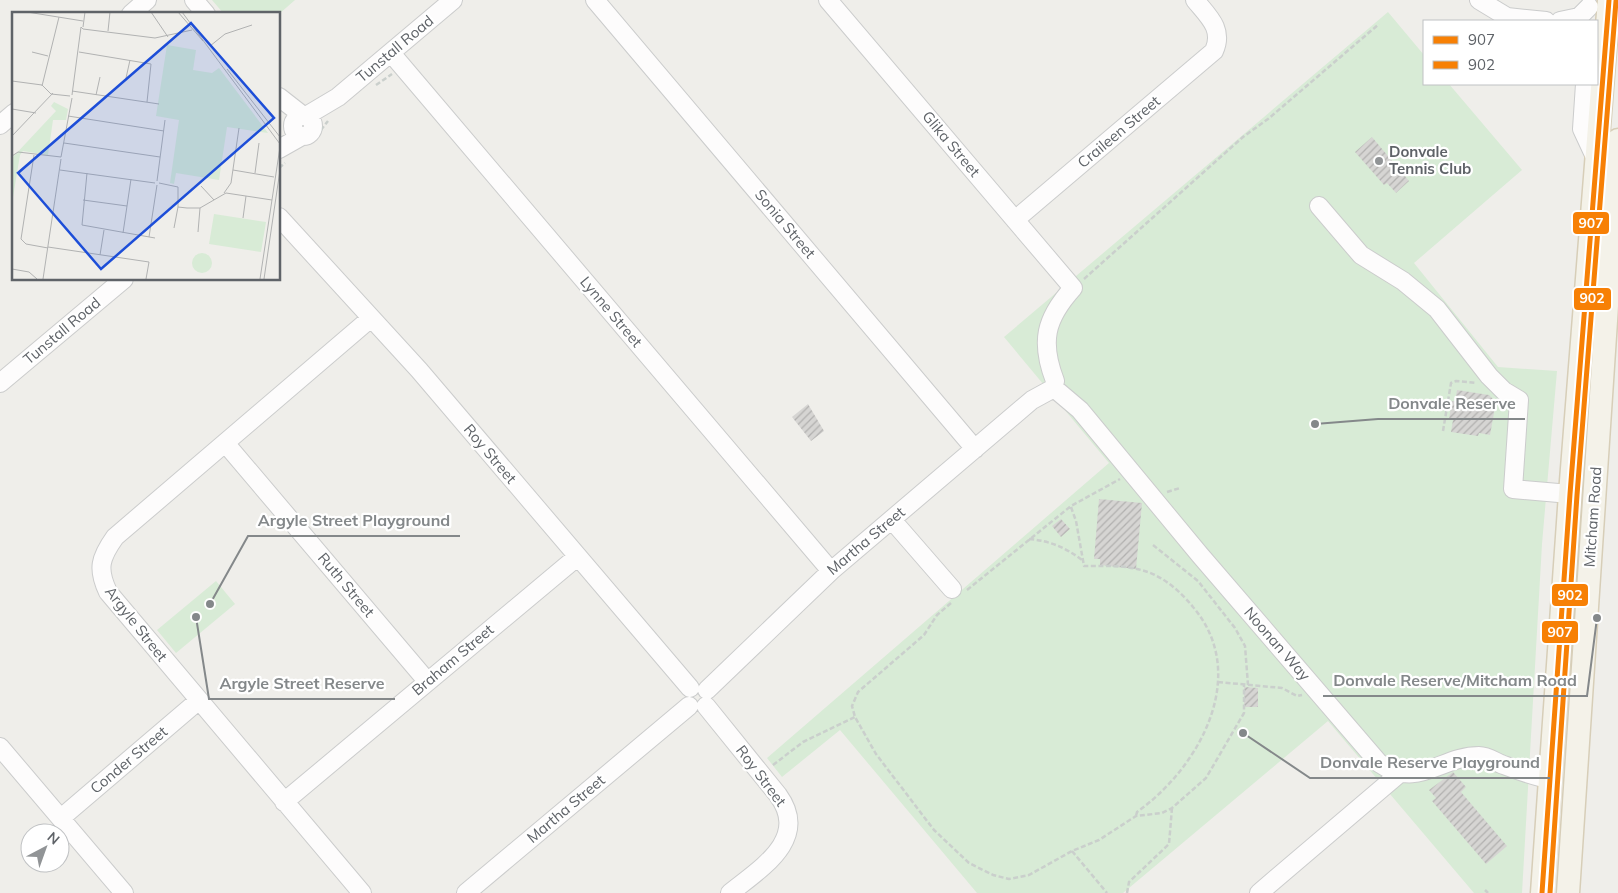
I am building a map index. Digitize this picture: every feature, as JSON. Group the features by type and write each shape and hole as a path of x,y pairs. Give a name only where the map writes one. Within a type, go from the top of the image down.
{"main road":[{"name":"Mitcham Road","path":"1594,7 1594,20"},
{"name":"Mitcham Road","path":"1542,893 1596,159 1595,85"},
{"name":"Mitcham Road","path":"1568,893 1615,214 1618,140"},
{"path":"1570,494 1595,498"}],"street":[{"path":"133,12 147,0"},
{"path":"194,0 204,12"},
{"name":"Tunstall Road","path":"280,143 453,0"},
{"name":"Sonia Street","path":"595,0 975,449"},
{"name":"Glika Street","path":"828,0 1073,288"},
{"name":"Craileen Street","path":"1015,220 1210,55 1218,40 1217,27 1194,0"},
{"path":"1479,0 1507,17 1536,20"},
{"path":"1565,20 1579,17 1594,7"},
{"name":"Lynne Street","path":"391,53 830,571"},
{"path":"1585,85 1582,129 1596,159"},
{"path":"280,99 302,124"},
{"path":"0,125 12,115"},
{"name":"Tunstall Road","path":"280,148 302,124"},
{"path":"1319,206 1362,255 1403,281 1437,309 1489,376 1504,391 1520,400 1513,489 1570,494"},
{"name":"Roy Street","path":"281,218 419,370 698,697 786,805 789,818 788,831 778,852 730,893"},
{"name":"Tunstall Road","path":"0,383 123,280"},
{"path":"1051,384 1046,353 1048,329 1057,307 1073,288"},
{"name":"Argyle Street","path":"362,893 198,701 108,592 100,575 104,552 115,537 371,318"},
{"name":"Martha Street","path":"466,893 698,697 830,571 1051,384"},
{"name":"Noonan Way","path":"1051,384 1066,390 1132,473 1374,759 1400,773"},
{"name":"Ruth Street","path":"226,444 427,681"},
{"path":"892,520 957,594"},
{"name":"Braham Street","path":"284,802 578,556"},
{"name":"Conder Street","path":"61,818 198,701"},
{"path":"0,746 124,893"},
{"path":"1258,893 1400,773 1418,774 1468,756 1483,756 1533,776 1549,779"}],"path":[{"path":"1073,288 1243,137 1268,119 1379,24"},
{"path":"1443,431 1451,383 1456,381 1481,384 1489,376"},
{"path":"1132,473 1104,486 1071,506 957,594 937,615 924,635 858,692 852,706 855,717 876,754 934,830 970,863 993,876 1009,879 1030,874 1072,851 1099,840 1136,816 1162,813 1172,808 1206,778 1244,713 1244,684"},
{"path":"1161,485 1167,492 1180,488"},
{"path":"1071,506 1076,521 1084,566 1140,569 1172,586 1199,614 1207,627 1216,656 1218,682 1213,709 1194,753 1173,781 1155,799 1137,812 1136,816"},
{"path":"1029,539 1046,541 1063,547 1083,561"},
{"path":"1153,545 1198,581 1235,628 1245,646 1248,685"},
{"path":"1218,682 1282,688 1298,696 1307,691"},
{"path":"762,775 797,746 855,717"},
{"path":"1127,893 1129,882 1169,844 1172,808"},
{"path":"1072,851 1107,893"},
{"path":"1485,890 1488,893"}],"green space":[{"path":"212,0 295,0 280,13 222,12"},
{"path":"1388,12 1423,54 1423,85 1450,85 1522,170 1414,263 1498,367 1557,371 1542,544 1522,893 1474,893 1328,721 1123,893 977,893 840,730 782,777 767,758 1109,463 1004,337"},
{"path":"216,581 235,604 176,653 157,630"}],"building":[{"name":"Donvale Tennis Club","path":"1372,137 1409,181 1396,193 1387,183 1384,185 1355,152"},
{"path":"1457,390 1489,395 1496,402 1490,435 1479,433 1478,436 1451,432 1453,420 1449,419 1452,401 1455,401"},
{"path":"808,404 824,431 811,441 792,417"},
{"path":"1099,499 1142,503 1136,569 1100,565 1100,559 1094,559"},
{"path":"1061,519 1070,529 1061,537 1052,526"},
{"path":"1244,687 1258,688 1258,707 1244,707"},
{"path":"1453,772 1466,787 1461,792 1507,846 1486,864 1432,801 1436,798 1429,790"}],"transit line":[{"name":"907","path":"1542,893 1570,494 1609,0"},
{"name":"902","path":"1550,893 1577,495 1616,1"}],"place":[{"name":"Donvale Tennis Club","path":"1379,161"},
{"name":"Donvale Reserve","path":"1315,424"},
{"name":"Argyle Street Playground","path":"210,604"},
{"name":"Argyle Street Reserve","path":"196,617"},
{"name":"Donvale Reserve/Mitcham Road","path":"1597,618"},
{"name":"Donvale Reserve Playground","path":"1243,733"}]}
